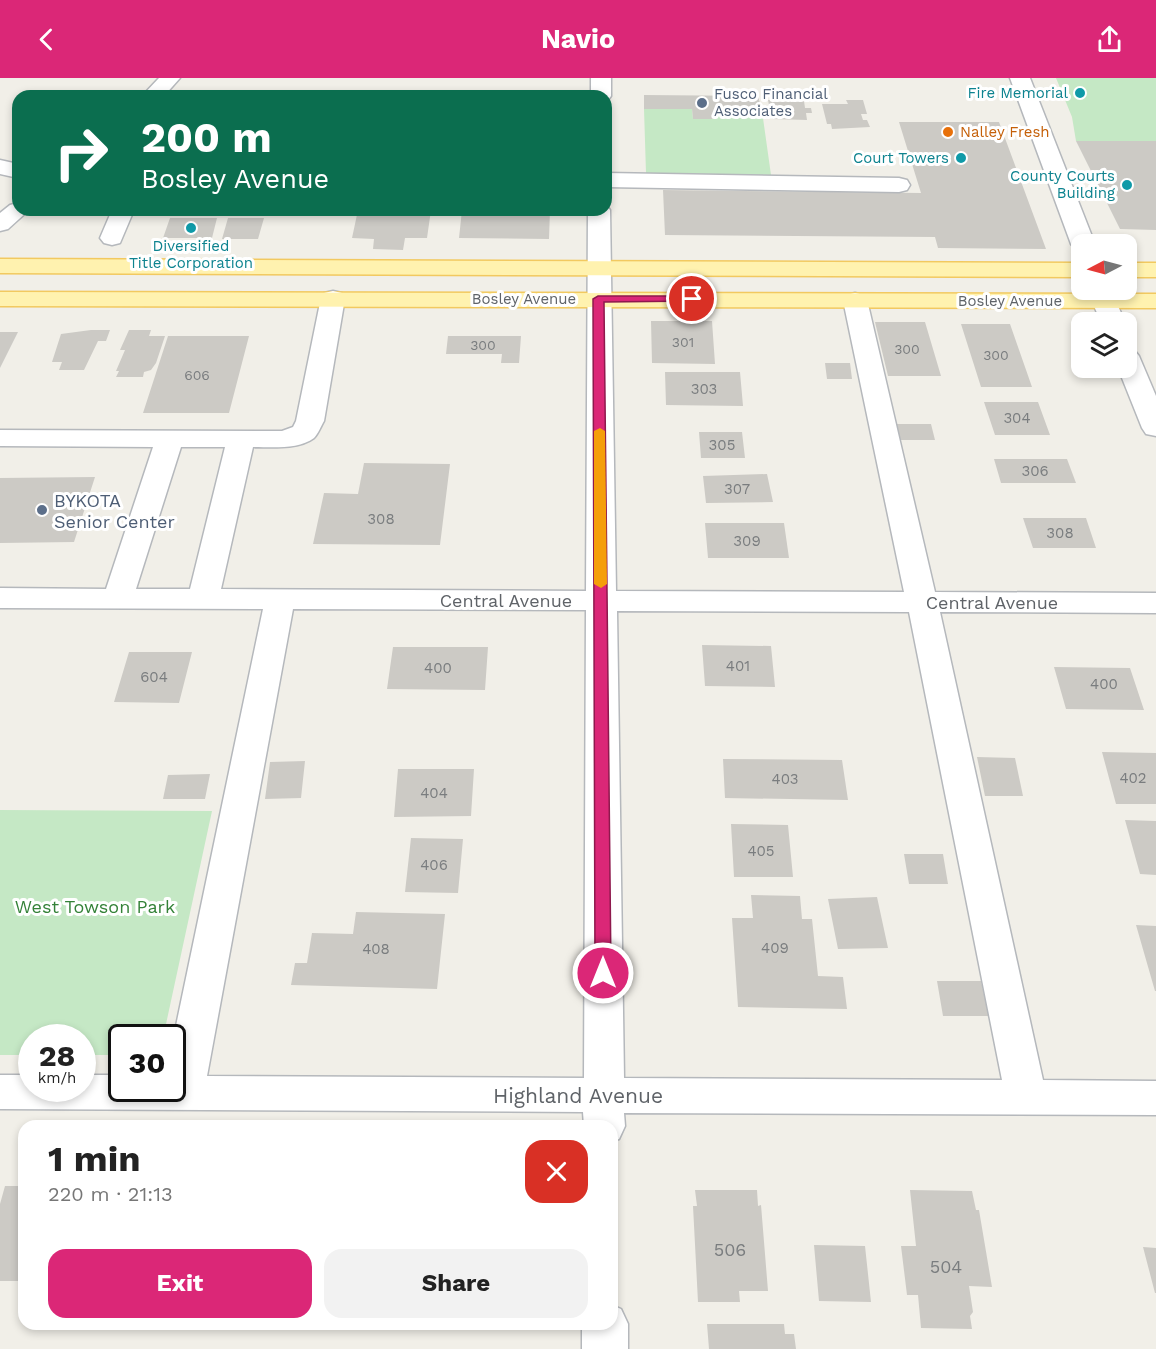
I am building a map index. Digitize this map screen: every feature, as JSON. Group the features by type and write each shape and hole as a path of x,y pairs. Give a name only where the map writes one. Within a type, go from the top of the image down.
{"main road":[{"name":"Bosley Avenue","path":"0,266 1071,270"},
{"path":"1137,270 1156,270"},
{"name":"Bosley Avenue","path":"0,298 855,300 1105,304 1156,301"}],"street":[{"path":"158,90 170,78"},
{"path":"1020,78 1079,234"},
{"path":"612,180 899,185"},
{"path":"0,224 12,215"},
{"path":"112,238 121,216"},
{"path":"599,216 604,1111"},
{"path":"0,438 285,439 304,432 310,421 333,298"},
{"path":"855,300 922,602 1026,1097"},
{"path":"1135,378 1156,428"},
{"path":"118,598 170,438"},
{"path":"203,599 241,439"},
{"name":"Central Avenue","path":"0,598 1156,603"},
{"path":"186,1078 280,599"},
{"name":"Highland Avenue","path":"0,1092 108,1093"},
{"name":"Highland Avenue","path":"186,1093 604,1111 1026,1097 1156,1098"},
{"path":"605,1330 605,1349"}],"green space":[{"path":"1056,78 1156,78 1156,141 1076,141 1072,117"},
{"path":"644,109 692,109 693,119 715,119 715,109 762,111 771,175 646,173"},
{"name":"West Towson Park","path":"0,810 212,811 166,1024 108,1024 108,1055 96,1055 96,1024 18,1024 18,1055 0,1055"}],"building":[{"name":"Fusco Financial Associates","path":"644,95 758,96 762,111 715,109 716,119 693,119 692,109 644,109"},
{"path":"768,100 804,101 805,108 811,108 812,113 806,113 807,120 772,119 771,114 768,114 771,110 765,110 764,105 769,105"},
{"path":"846,100 863,100 867,114 861,114 870,127 832,129 831,124 827,124 822,104 848,104"},
{"path":"899,122 999,122 1046,249 938,248 935,237 665,235 663,190 921,193"},
{"name":"County Courts Building","path":"1076,141 1156,141 1156,230 1120,229"},
{"path":"357,216 430,216 427,238 405,238 403,250 373,249 374,239 352,238"},
{"path":"461,216 550,216 549,239 459,238"},
{"name":"Diversified Title Corporation","path":"170,218 217,218 212,238 163,238"},
{"path":"228,218 264,218 258,239 222,239"},
{"path":"651,321 712,321 715,364 652,363"},
{"path":"875,322 925,322 941,376 888,376"},
{"path":"961,324 1010,324 1032,387 981,387"},
{"path":"110,330 106,341 98,341 84,370 59,370 62,362 52,362 61,334"},
{"path":"129,330 151,330 149,336 165,336 156,363 151,370 144,372 143,377 116,377 119,371 116,371 125,350 120,350"},
{"path":"0,332 18,332 0,368"},
{"path":"168,336 249,336 229,413 143,413"},
{"path":"448,336 521,336 519,363 501,363 502,354 446,354"},
{"path":"825,363 850,363 852,379 827,379"},
{"path":"665,372 740,372 743,406 666,405"},
{"path":"984,402 1038,402 1050,435 995,435"},
{"path":"892,424 931,424 935,440 895,440"},
{"path":"699,432 742,432 745,458 701,458"},
{"path":"994,459 1067,459 1076,483 1001,483"},
{"path":"364,463 450,464 440,545 313,544 324,493 358,494"},
{"path":"767,474 773,502 706,503 703,476"},
{"name":"BYKOTA Senior Center","path":"95,477 74,542 0,543 0,478"},
{"path":"1023,518 1086,518 1096,548 1033,548"},
{"path":"705,523 784,523 789,558 708,558"},
{"path":"702,645 771,646 775,687 705,686"},
{"path":"393,647 488,647 485,690 387,689"},
{"path":"129,652 192,652 179,703 114,702"},
{"path":"1054,667 1130,668 1144,710 1066,709"},
{"path":"1102,752 1156,753 1156,804 1116,804"},
{"path":"977,757 1015,758 1023,796 985,796"},
{"path":"723,759 842,760 848,800 725,798"},
{"path":"305,761 301,798 265,799 270,762"},
{"path":"398,769 474,769 471,816 394,817"},
{"path":"210,774 205,799 163,799 168,775"},
{"path":"1125,820 1156,821 1156,875 1140,874"},
{"path":"731,824 788,825 793,877 734,877"},
{"path":"411,838 463,839 458,893 405,892"},
{"path":"904,854 943,854 948,884 909,884"},
{"path":"751,895 800,896 802,919 812,919 818,976 843,977 847,1009 738,1007 732,918 753,918"},
{"path":"877,897 888,948 838,949 828,899"},
{"path":"356,912 445,914 437,989 291,985 295,963 307,963 312,933 353,934"},
{"path":"1136,925 1156,926 1156,991 1155,991"},
{"path":"937,981 981,981 989,1016 943,1016"},
{"path":"5,1186 18,1186 18,1281 0,1281 0,1204"},
{"path":"695,1190 757,1190 758,1206 761,1205 768,1291 739,1291 740,1302 698,1302 693,1206 697,1206"},
{"path":"910,1190 972,1191 976,1210 979,1210 992,1287 969,1286 973,1312 970,1316 972,1329 921,1328 918,1295 907,1295 901,1246 916,1246"},
{"path":"814,1245 865,1246 871,1302 819,1301"},
{"path":"1143,1247 1156,1248 1156,1293 1155,1293"},
{"path":"707,1324 784,1324 785,1334 794,1334 796,1349 709,1349"}],"slow traffic":[{"path":"600,431 601,584"}],"place":[{"name":"Fire Memorial","path":"1080,93"},
{"name":"Fusco Financial Associates","path":"702,103"},
{"name":"Nalley Fresh","path":"948,132"},
{"name":"Court Towers","path":"961,158"},
{"name":"County Courts Building","path":"1127,185"},
{"name":"Diversified Title Corporation","path":"191,228"},
{"name":"BYKOTA Senior Center","path":"42,510"}],"route":[{"path":"603,973 598,299 692,299"}]}
